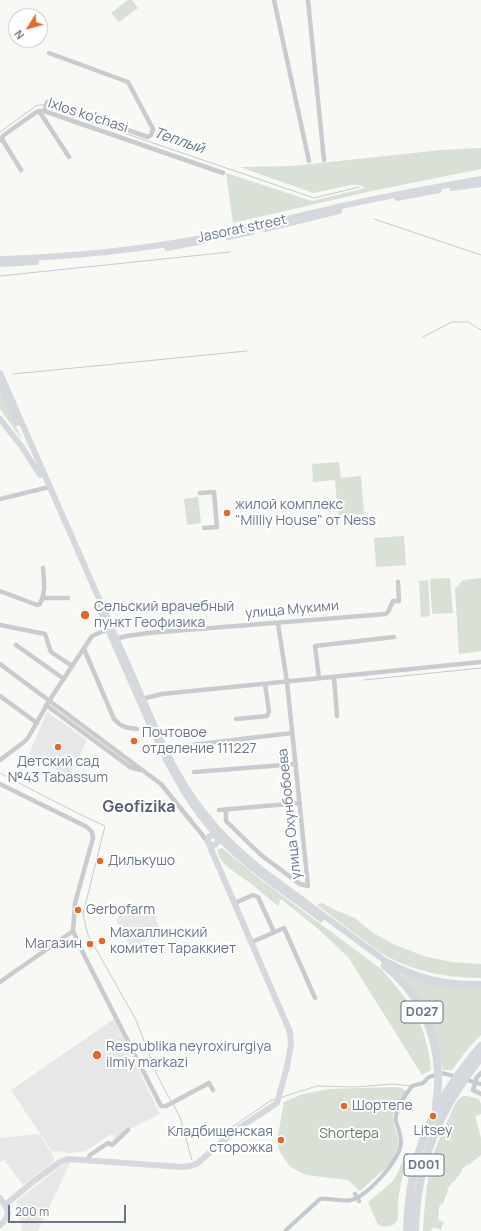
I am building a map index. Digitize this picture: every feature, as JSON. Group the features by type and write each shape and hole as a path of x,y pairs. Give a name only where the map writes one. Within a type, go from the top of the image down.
{"highway":[{"name":"D027","path":"387,965 412,974 436,980 465,985 481,985"},
{"name":"D027","path":"387,965 412,995 422,1012 432,1037 438,1073 436,1110"},
{"name":"D001","path":"415,1231 418,1194 425,1162 434,1132 461,1078 481,1046"},
{"name":"D001","path":"407,1231 408,1202 414,1170 422,1143 436,1110 461,1078 481,1057"}],"main road":[{"name":"Jasorat street","path":"0,259 55,257 160,245 248,228 416,190 481,179"},
{"name":"Jasorat street","path":"0,264 132,253 190,244 239,235 340,210 397,198 481,184"},
{"path":"0,373 47,487 141,700"},
{"path":"0,384 40,475"},
{"path":"0,419 22,447 47,487"},
{"name":"D027","path":"141,700 174,776 189,800 216,837 243,854 387,965"},
{"path":"5,1205 34,1181 62,1161 72,1158 180,1167 191,1166 202,1160 233,1132 274,1105 278,1100 287,1067 291,1044 288,1026 213,854 216,837"},
{"path":"0,1198 5,1205 8,1214 7,1218 0,1225"}],"street":[{"path":"274,0 309,161"},
{"path":"308,0 324,160"},
{"path":"44,107 148,137 151,135 153,129 128,82 49,53"},
{"path":"44,107 69,157"},
{"name":"Ixlos ko'chasi","path":"1,140 4,135 44,107 223,173"},
{"path":"1,140 21,170"},
{"path":"0,499 47,487"},
{"path":"200,493 214,492 217,526 204,528"},
{"path":"0,591 37,605 40,604 43,598 43,568"},
{"name":"улица Мукими","path":"115,639 148,633 278,624 386,614 393,601 399,601 398,582"},
{"path":"43,598 68,598"},
{"name":"улица Охунбобоева","path":"226,809 226,821 261,855 300,884 308,886 287,682 278,624"},
{"path":"0,625 45,634 51,652 72,666"},
{"path":"0,760 28,738 48,703 92,636 104,630"},
{"path":"319,678 315,646 394,637"},
{"path":"16,645 64,679"},
{"path":"84,649 114,719 124,727 137,729"},
{"path":"141,700 162,694 481,662"},
{"path":"0,664 130,767 144,771 161,784 202,834 205,836 216,837"},
{"path":"334,677 337,716"},
{"path":"236,719 267,716 269,711 265,684"},
{"path":"0,696 37,723"},
{"path":"183,746 292,733"},
{"path":"194,772 296,764"},
{"path":"0,784 87,827 92,832 93,838 75,903 73,931 93,974 161,1106 167,1106 209,1083 213,1090"},
{"path":"220,810 300,803"},
{"path":"235,903 253,894 258,897 274,932"},
{"path":"252,942 284,928 315,998"},
{"path":"0,982 73,931"},
{"path":"479,1075 473,1087 474,1091 481,1094"},
{"path":"88,1160 90,1155 108,1143 112,1145 128,1130"},
{"path":"356,1194 359,1201"}],"shaded area":[{"name":"Детский сад №43 Tabassum","path":"47,712 87,740 69,777 29,754"},
{"path":"154,914 161,933 131,948 116,920 120,915"},
{"name":"Respublika neyroxirurgiya ilmiy markazi","path":"114,1019 160,1114 128,1130 115,1139 111,1134 86,1151 67,1153 65,1151 52,1152 11,1090"},
{"path":"39,1134 54,1157 54,1161 23,1185 4,1160 0,1162 0,1138"},
{"path":"71,1161 38,1231 22,1231 17,1201 62,1165"}],"green space":[{"path":"128,0 132,0 138,8 119,22 111,13"},
{"path":"481,148 481,169 367,192 233,223 226,173 312,201 365,188 360,185 351,185 313,193 240,167 292,166 441,150"},
{"path":"0,390 22,440 0,409"},
{"path":"339,462 341,478 361,476 364,514 338,516 335,480 313,482 312,464"},
{"path":"198,497 201,523 187,525 184,499"},
{"path":"404,536 406,565 376,567 374,538"},
{"path":"450,578 453,613 432,614 430,579"},
{"path":"481,578 481,651 459,654 455,589 463,580"},
{"path":"428,580 430,616 421,617 419,581"},
{"path":"222,848 256,876 381,969 401,992 416,1015 426,1040 431,1070 422,1075 348,957 317,928 281,899 278,906 229,868 218,854 218,849"},
{"path":"322,903 355,918 373,933 395,945 424,956 451,962 481,964 481,978 456,977 432,973 397,962 378,951 317,905"},
{"path":"402,975 423,982 481,988 481,1035 466,1051 452,1070 443,1070 434,1031 425,1008"},
{"name":"Shortepa","path":"402,1088 406,1091 393,1115 399,1143 390,1164 360,1191 348,1180 306,1175 290,1167 279,1150 277,1140 284,1102 303,1094 329,1089"},
{"path":"463,1096 479,1099 481,1104 481,1114 475,1116 481,1138 481,1155 461,1170 462,1171 447,1190 448,1191 442,1205 440,1204 438,1213 439,1221 444,1222 441,1230 433,1227 431,1231 423,1231 426,1191 432,1160 438,1141 454,1107 458,1099"},
{"path":"405,1156 397,1220 390,1226 385,1227 378,1225 368,1202 392,1182"}],"waterway":[{"name":"Теплый","path":"0,132 36,106 45,105"},
{"name":"Теплый","path":"48,107 314,198 359,187"},
{"name":"Теплый","path":"374,219 481,255"},
{"path":"0,276 230,252"},
{"path":"423,337 452,322 468,322 481,330"},
{"path":"13,374 247,351"},
{"path":"364,680 481,668"},
{"path":"0,773 105,826 83,914 88,935 136,1020 158,1077 171,1101"},
{"path":"285,1231 320,1199 344,1201 351,1200 366,1192 374,1185 389,1167 400,1149 401,1139 396,1117 401,1103 412,1086 423,1083 429,1077 442,1073 458,1077"},
{"path":"464,1079 481,1084"},
{"path":"282,1097 317,1086 355,1087 393,1084 412,1086"},
{"path":"225,1132 275,1099"},
{"path":"173,1104 180,1117 192,1160"}],"place":[{"name":"жилой комплекс \"Milliy House\" от Ness","path":"227,513"},
{"name":"Сельский врачебный пункт Геофизика","path":"85,615"},
{"name":"Почтовое отделение 111227","path":"134,741"},
{"name":"Детский сад №43 Tabassum","path":"58,747"},
{"name":"Дилькушо","path":"100,861"},
{"name":"Gerbofarm","path":"78,910"},
{"name":"Махаллинский комитет Тараккиет","path":"102,941"},
{"name":"Магазин","path":"90,944"},
{"name":"Respublika neyroxirurgiya ilmiy markazi","path":"97,1055"},
{"name":"Шортепе","path":"344,1106"},
{"name":"Litsey","path":"433,1116"},
{"name":"Кладбищенская сторожка","path":"281,1140"}],"district":[{"name":"Geofizika","path":"139,808"}]}
